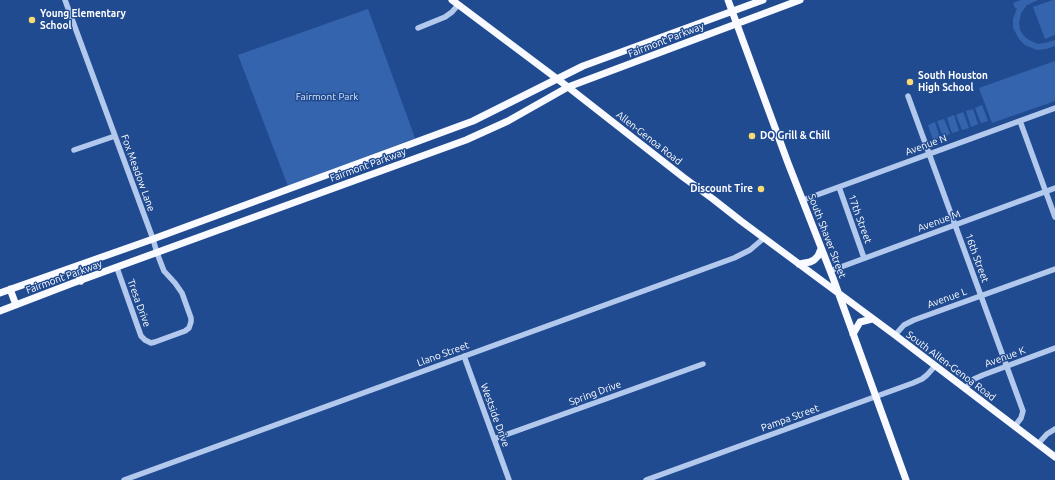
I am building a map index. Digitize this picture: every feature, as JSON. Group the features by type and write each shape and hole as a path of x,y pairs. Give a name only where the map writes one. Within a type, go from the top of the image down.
{"main road":[{"name":"Allen-Genoa Road","path":"452,0 741,221 837,292"},
{"name":"South Shaver Street","path":"728,0 830,271 906,480"},
{"name":"Fairmont Parkway","path":"0,293 153,239 473,121 498,114 556,79 583,66 763,0"},
{"name":"Fairmont Parkway","path":"0,311 466,140 496,127 568,88 736,23 780,4 800,0"},
{"path":"630,48 636,62"},
{"path":"496,127 498,123 498,114"},
{"path":"357,164 362,178"},
{"path":"280,192 286,206"},
{"path":"799,264 814,260 818,256 821,249"},
{"path":"74,267 81,281"},
{"path":"10,289 16,305"},
{"name":"South Allen-Genoa Road","path":"837,292 1055,457"},
{"path":"853,334 860,322 872,319"}],"street":[{"name":"Fox Meadow Lane","path":"65,0 164,271 182,293 191,318 189,328 170,337"},
{"path":"418,28 445,17 458,5"},
{"name":"16th Street","path":"908,96 1023,411 1021,418 1015,426"},
{"name":"Avenue N","path":"802,200 1055,108"},
{"path":"1020,121 1055,217"},
{"path":"74,150 115,136"},
{"name":"17th Street","path":"839,187 864,258"},
{"name":"Avenue M","path":"830,271 1055,188"},
{"name":"Llano Street","path":"124,480 734,258 750,250 764,238"},
{"name":"Tresa Drive","path":"117,268 141,336 144,340 151,343 170,337"},
{"name":"Avenue L","path":"895,335 904,325 914,320 1055,269"},
{"name":"Avenue K","path":"965,389 974,379 982,375 1055,348"},
{"name":"Westside Drive","path":"464,356 509,480"},
{"name":"Spring Drive","path":"494,439 703,364"},
{"name":"Pampa Street","path":"646,480 922,379 935,366"},
{"path":"1038,444 1047,434 1055,429"}],"green space":[{"path":"1021,0 1038,0 1027,5 1021,13 1019,23 1020,30 1024,36 1038,44 1055,40 1055,46 1037,50 1025,45 1019,39 1013,28 1013,19 1017,8 1015,8 1013,3"},
{"path":"1055,0 1055,35 1045,39 1033,7"},
{"name":"Fairmont Park","path":"368,9 415,138 288,186 238,55"},
{"path":"1055,61 1055,101 992,123 979,88"},
{"path":"982,105 988,121 981,123 975,108"},
{"path":"973,109 978,124 971,127 966,111"},
{"path":"963,112 969,128 962,130 956,115"},
{"path":"954,115 959,131 952,133 947,118"},
{"path":"944,119 950,134 943,137 937,121"},
{"path":"935,122 940,138 933,140 928,125"}],"place":[{"name":"Young Elementary School","path":"32,20"},
{"name":"South Houston High School","path":"910,82"},
{"name":"DQ Grill & Chill","path":"752,136"},
{"name":"Discount Tire","path":"761,189"}]}
